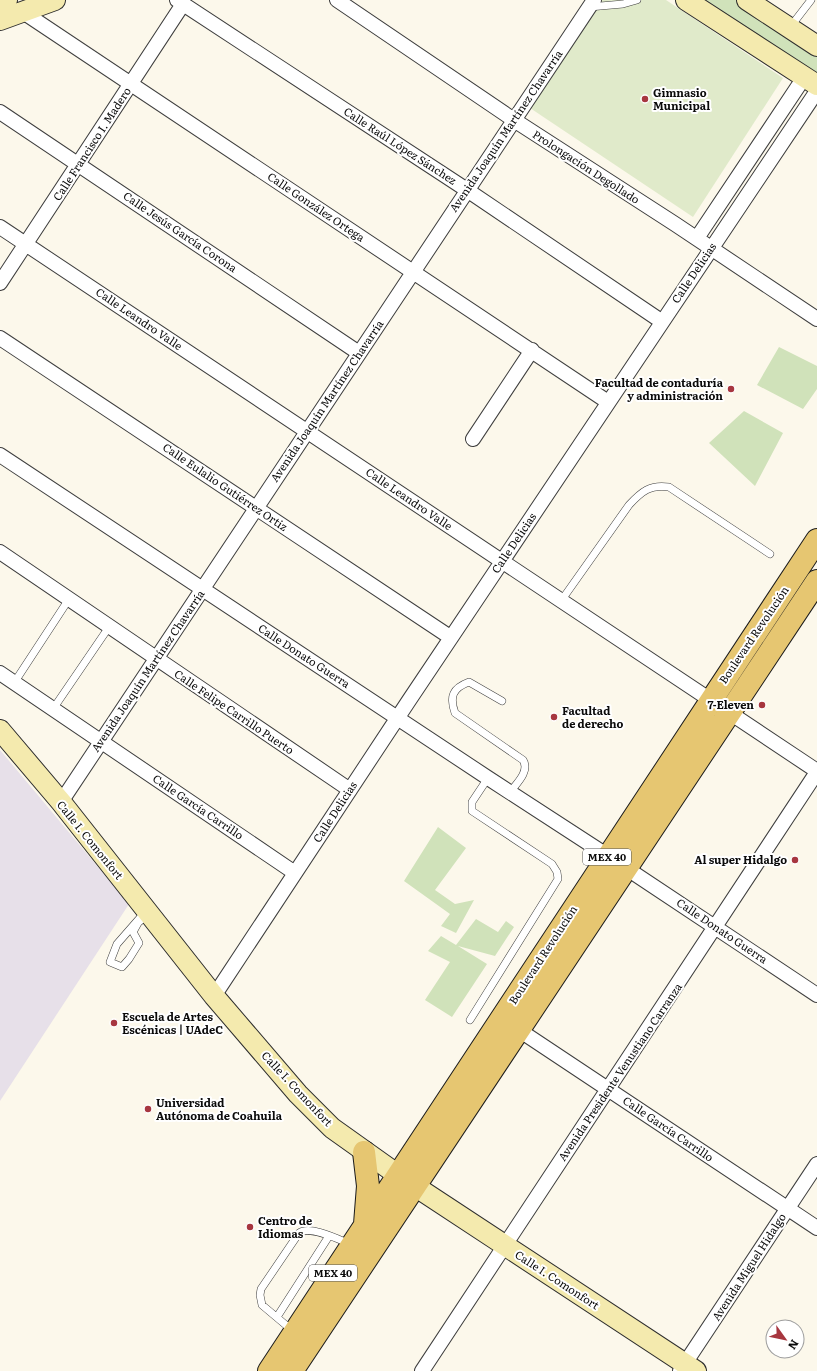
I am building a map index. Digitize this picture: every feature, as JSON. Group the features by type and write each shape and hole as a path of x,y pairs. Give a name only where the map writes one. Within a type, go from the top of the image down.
{"main road":[{"path":"0,2 7,0"},
{"path":"0,20 55,0"},
{"path":"686,0 813,84"},
{"path":"747,0 817,46"},
{"name":"Boulevard Revolución","path":"269,1371 352,1244 365,1226 406,1181 608,856 817,540"},
{"name":"MEX 40","path":"292,1371 406,1181 519,1030 817,580"},
{"name":"Calle I. Comonfort","path":"0,730 61,802 214,996 298,1094 332,1128 406,1181 687,1369"},
{"path":"364,1152 368,1186 365,1226"}],"street":[{"name":"Prolongación Degollado","path":"337,0 514,120 697,238 817,319"},
{"name":"Calle Francisco I. Madero","path":"0,283 131,84 180,2"},
{"name":"Calle Raúl López Sánchez","path":"180,2 467,190 661,321"},
{"name":"Avenida Joaquín Martínez Chavarría","path":"61,802 591,3"},
{"name":"Calle González Ortega","path":"23,12 608,402"},
{"path":"697,238 813,84"},
{"name":"Calle Delicias","path":"214,996 450,637 711,248 813,84"},
{"name":"Calle Jesús García Corona","path":"0,112 360,353"},
{"name":"Calle Leandro Valle","path":"0,227 817,772"},
{"name":"Calle Eulalio Gutiérrez Ortiz","path":"0,338 450,637"},
{"path":"472,439 532,350"},
{"name":"Calle Donato Guerra","path":"0,455 608,856"},
{"name":"Calle Felipe Carrillo Puerto","path":"0,552 350,790"},
{"name":"Calle García Carrillo","path":"0,673 295,873"},
{"name":"Avenida Presidente Venustiano Carranza","path":"422,1371 817,772"},
{"name":"Calle Donato Guerra","path":"626,868 817,994"},
{"name":"Calle García Carrillo","path":"519,1030 817,1228"},
{"name":"Avenida Miguel Hidalgo","path":"687,1369 817,1164"}],"lane":[{"path":"591,3 623,4 637,0"},
{"path":"789,28 811,0"},
{"path":"562,601 628,505 639,494 649,488 660,486 669,487 770,554"},
{"path":"14,682 69,599"},
{"path":"53,709 109,627"},
{"path":"502,701 469,682 462,685 454,692 452,704 455,713 523,760 526,764 526,770 510,792"},
{"path":"470,1020 558,879 557,872 552,864 472,811 472,802 488,778"},
{"path":"148,912 138,923 133,932 139,943 130,959 122,967 110,962 117,944 148,912"},
{"path":"294,1332 262,1305 260,1295 261,1289 299,1233 312,1230 352,1244"},
{"path":"277,1317 329,1236"}],"shaded area":[{"path":"0,750 129,904 0,1101"}],"green space":[{"path":"601,0 666,0 783,78 693,217 530,108"},
{"path":"705,0 740,0 817,52 817,81 702,4"},
{"path":"779,347 817,366 817,389 803,409 757,385"},
{"path":"744,411 783,433 755,486 709,443"},
{"path":"438,827 466,848 435,890 455,904 474,900 456,933 441,926 450,914 404,881"},
{"path":"476,919 498,932 506,921 514,927 495,956 458,946 487,964 452,1017 425,1000 450,962 428,951 441,936 456,945"}],"place":[{"name":"Gimnasio Municipal","path":"645,99"},
{"name":"Facultad de contaduría y administración","path":"731,389"},
{"name":"7-Eleven","path":"762,705"},
{"name":"Facultad de derecho","path":"554,717"},
{"name":"Al super Hidalgo","path":"795,860"},
{"name":"Escuela de Artes Escénicas | UAdeC","path":"114,1023"},
{"name":"Universidad Autónoma de Coahuila","path":"148,1109"},
{"name":"Centro de Idiomas","path":"250,1227"}]}
